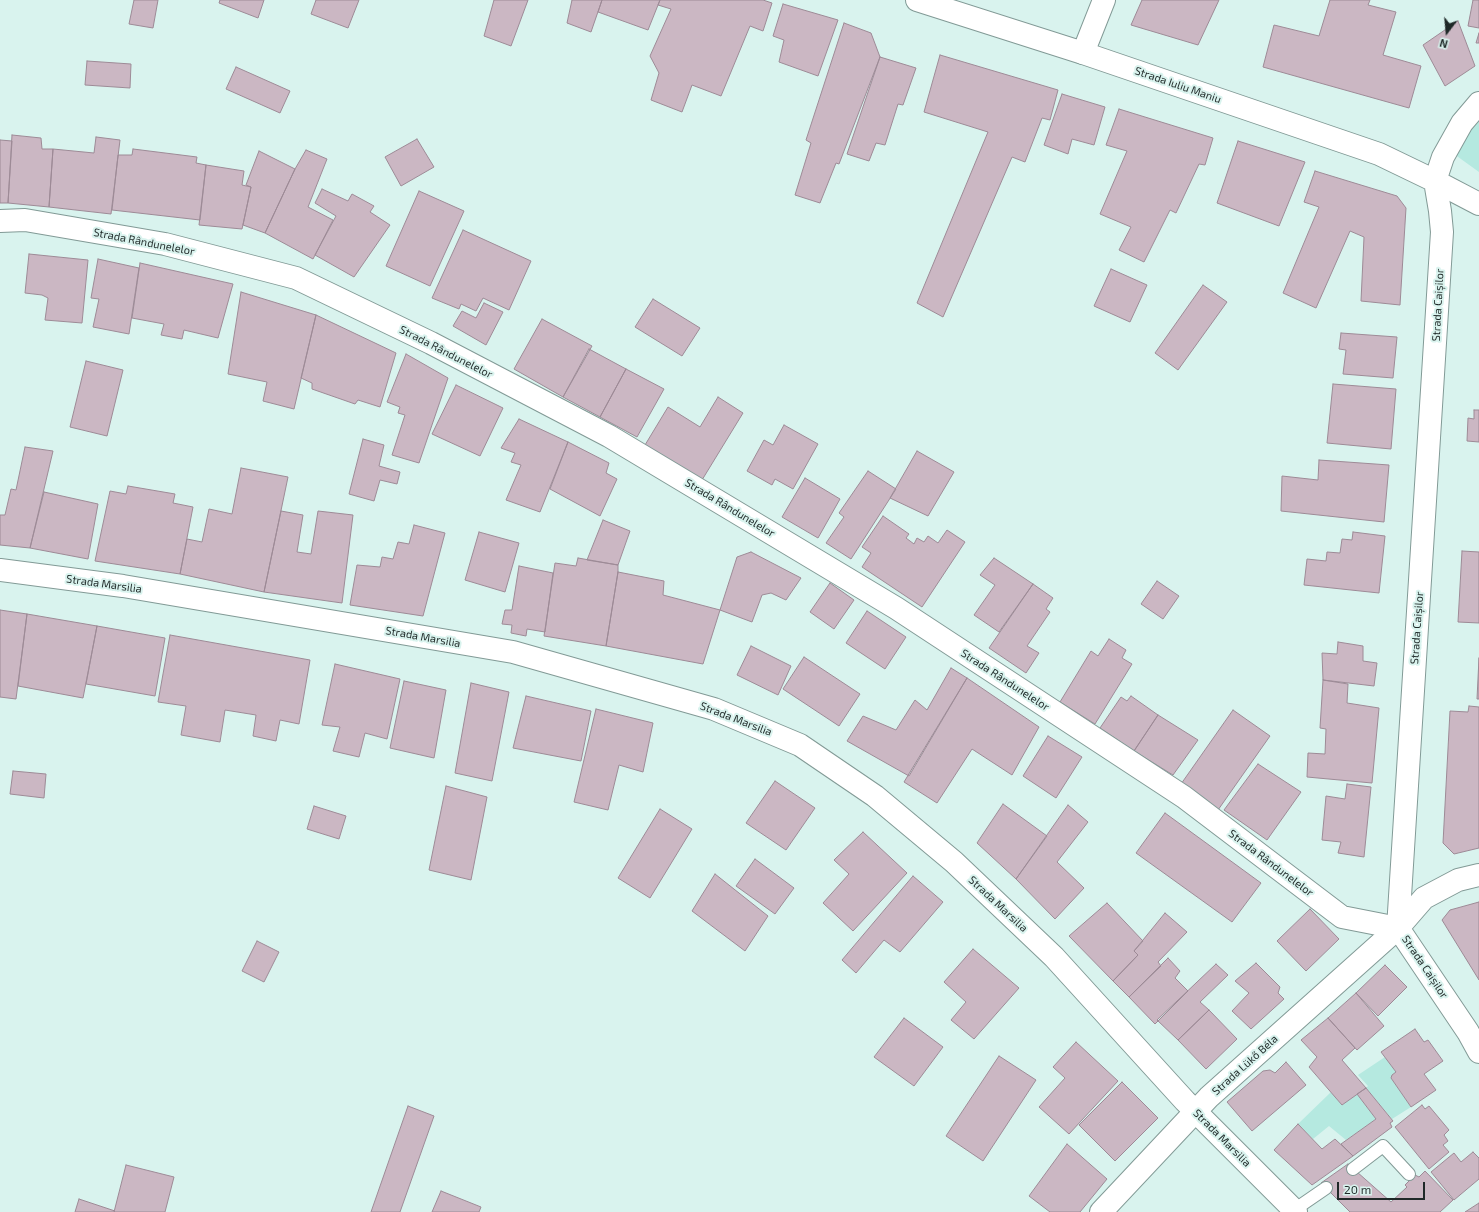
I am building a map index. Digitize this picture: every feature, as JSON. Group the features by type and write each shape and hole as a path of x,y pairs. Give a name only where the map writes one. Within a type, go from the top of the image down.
{"street":[{"name":"Strada Iuliu Maniu","path":"917,0 1083,54 1379,154 1479,204"},
{"path":"1083,54 1104,0"},
{"path":"1435,181 1443,157 1462,123 1479,103"},
{"name":"Strada Caișilor","path":"1435,181 1442,232 1398,928 1468,1032 1479,1052"},
{"name":"Strada Rândunelelor","path":"0,221 25,220 165,244 296,278 431,343 609,436 896,608 1184,797 1342,917 1398,928"},
{"name":"Strada Marsilia","path":"0,570 123,586 513,652 714,709 800,744 875,796 954,862 1054,957 1196,1111 1295,1211"},
{"name":"Strada Lükő Béla","path":"1101,1212 1209,1097 1398,928 1424,898 1458,880 1479,875"}],"lane":[{"path":"1353,1168 1383,1146 1408,1174"},
{"path":"1295,1211 1326,1188"}],"green space":[{"path":"1479,120 1479,172 1454,154"},
{"path":"1385,1057 1396,1072 1391,1078 1411,1107 1392,1119 1366,1088 1368,1086 1358,1075"},
{"path":"1331,1092 1342,1105 1357,1094 1376,1119 1346,1140 1329,1126 1313,1139 1298,1124"}],"building":[{"path":"134,0 158,0 153,28 129,24"},
{"path":"220,0 264,0 258,18 219,3"},
{"path":"316,0 359,0 348,28 311,14"},
{"path":"494,0 528,0 511,46 484,36"},
{"path":"572,0 602,0 591,32 567,23"},
{"path":"602,0 660,0 648,30 598,12"},
{"path":"660,0 763,0 772,3 763,31 750,26 721,96 692,85 682,112 651,100 659,73 650,56 671,9 658,5"},
{"path":"1142,0 1219,0 1198,45 1131,25"},
{"path":"1330,0 1370,0 1368,5 1396,12 1383,55 1421,66 1409,108 1263,67 1274,25 1319,36"},
{"path":"1473,0 1479,0 1479,28 1468,26"},
{"path":"783,4 838,20 818,76 779,62 784,40 773,36"},
{"path":"1458,21 1475,66 1445,86 1423,45"},
{"path":"844,23 871,33 880,57 839,164 836,163 820,203 795,195 811,143 806,140"},
{"path":"1479,33 1479,43 1476,43"},
{"path":"940,55 1058,90 1050,120 1042,118 1025,162 1012,157 943,317 917,303 988,132 924,112"},
{"path":"880,57 916,68 903,105 898,104 885,145 876,143 869,161 847,154"},
{"path":"87,61 131,64 130,88 85,85"},
{"path":"236,67 290,91 280,113 226,89"},
{"path":"1062,94 1105,107 1094,145 1072,139 1068,154 1044,145"},
{"path":"1119,109 1213,138 1205,165 1199,164 1176,213 1170,210 1144,262 1119,250 1131,227 1100,214 1127,151 1106,145"},
{"path":"12,135 41,138 42,149 53,149 49,207 8,203"},
{"path":"96,137 120,140 111,214 49,207 53,149 94,153"},
{"path":"417,139 434,167 401,186 385,157"},
{"path":"0,140 12,141 8,203 0,203"},
{"path":"1238,141 1305,162 1279,226 1217,203"},
{"path":"133,149 197,157 196,163 206,165 200,220 112,210 118,155 132,155"},
{"path":"306,150 327,159 308,207 333,220 313,259 265,233 295,169"},
{"path":"259,151 295,169 265,233 243,225 251,187 246,185"},
{"path":"206,165 244,171 242,185 251,187 242,229 199,225"},
{"path":"1315,171 1397,196 1406,208 1400,305 1361,301 1364,237 1350,231 1316,308 1283,293 1319,207 1304,202"},
{"path":"322,189 348,201 352,194 374,206 370,212 390,225 354,277 315,255 336,216 315,203"},
{"path":"419,191 464,211 430,286 386,266"},
{"path":"463,230 531,261 509,310 483,298 476,311 461,304 459,309 432,298"},
{"path":"29,254 88,260 82,323 45,320 48,298 42,295 25,293"},
{"path":"98,259 139,268 129,334 93,327 99,299 91,298"},
{"path":"140,263 233,284 218,338 184,330 182,339 161,335 164,324 132,318"},
{"path":"1111,269 1147,285 1130,322 1094,306"},
{"path":"1203,285 1227,302 1178,370 1155,353"},
{"path":"241,292 316,315 294,409 263,401 267,382 228,374"},
{"path":"653,299 700,328 682,356 635,327"},
{"path":"484,303 503,312 486,345 453,326 462,311 476,318"},
{"path":"316,315 396,353 380,407 358,400 355,404 312,389 312,383 301,378"},
{"path":"542,319 592,346 563,397 514,369"},
{"path":"1341,333 1397,337 1393,378 1343,374 1346,350 1339,349"},
{"path":"589,349 626,369 600,417 563,397"},
{"path":"406,354 448,378 419,463 392,455 405,415 398,413 400,407 387,402"},
{"path":"86,361 123,370 107,436 70,427"},
{"path":"626,369 664,389 637,437 600,417"},
{"path":"1333,384 1396,389 1391,449 1327,443"},
{"path":"456,385 503,408 480,456 432,434"},
{"path":"718,397 743,413 702,480 645,445 668,407 700,427"},
{"path":"1474,410 1479,410 1479,442 1467,441 1468,418 1474,419"},
{"path":"519,419 568,442 540,512 506,500 521,465 511,462 515,453 501,448"},
{"path":"784,425 818,444 793,489 775,479 772,485 747,471 764,440 773,445"},
{"path":"363,439 384,445 379,466 400,472 397,484 380,480 374,501 349,494"},
{"path":"568,442 609,463 606,473 617,479 600,516 550,489"},
{"path":"25,447 53,451 30,548 0,545 0,515 5,515 11,489 16,490"},
{"path":"917,451 954,472 928,516 890,498"},
{"path":"1319,460 1389,465 1384,522 1281,511 1282,476 1318,480"},
{"path":"241,468 288,477 264,592 180,574 187,539 202,542 209,509 232,514"},
{"path":"868,471 896,489 851,559 826,543 844,517 839,513"},
{"path":"805,478 840,499 818,538 782,517"},
{"path":"128,486 175,494 173,503 193,507 180,574 95,561 110,491 126,494"},
{"path":"44,492 98,504 88,559 30,548"},
{"path":"281,511 303,515 297,552 311,554 318,511 353,515 342,603 264,592"},
{"path":"883,516 909,534 906,538 914,544 917,538 924,542 928,536 938,543 947,530 965,542 922,607 862,567 871,553 862,547"},
{"path":"603,520 630,531 618,565 587,560"},
{"path":"414,525 445,533 423,616 350,605 357,565 380,567 382,557 393,559 398,542 409,544"},
{"path":"479,532 519,543 505,592 465,580"},
{"path":"1353,532 1385,536 1379,593 1304,585 1307,559 1326,561 1327,552 1340,553 1342,539 1352,540"},
{"path":"1462,551 1479,552 1479,623 1458,622"},
{"path":"751,552 801,578 786,600 771,593 762,595 752,622 720,610 737,557"},
{"path":"578,558 618,565 606,646 544,636 555,563 576,566"},
{"path":"994,558 1033,584 999,632 974,615 995,585 980,575"},
{"path":"519,566 553,573 545,632 527,629 526,636 511,633 512,625 502,624 505,610 512,610"},
{"path":"618,572 664,581 663,595 720,610 703,664 606,646"},
{"path":"1157,581 1179,596 1163,619 1141,604"},
{"path":"830,583 854,600 834,629 810,612"},
{"path":"1033,584 1053,598 1046,609 1050,612 1027,646 1039,653 1026,673 989,648"},
{"path":"0,610 27,614 16,699 0,697"},
{"path":"867,611 906,637 885,669 846,643"},
{"path":"27,614 97,626 83,698 18,686"},
{"path":"97,626 165,638 155,696 86,684"},
{"path":"170,635 310,660 299,724 280,720 276,741 253,736 256,715 225,710 220,742 181,735 186,706 158,702"},
{"path":"1109,639 1126,650 1122,658 1132,664 1095,724 1060,702 1091,651 1098,656"},
{"path":"1338,642 1363,646 1363,661 1377,663 1374,686 1323,680 1322,653 1337,654"},
{"path":"751,646 791,666 778,695 737,675"},
{"path":"804,657 860,694 839,726 783,689"},
{"path":"1479,658 1479,699 1477,699"},
{"path":"335,664 400,679 387,739 365,733 359,757 333,751 340,727 322,725"},
{"path":"951,668 967,678 909,776 847,741 863,716 896,730 915,700 927,710"},
{"path":"967,678 1039,727 1012,775 972,749 937,803 904,782"},
{"path":"1323,680 1348,684 1347,703 1379,708 1372,783 1307,777 1308,753 1325,754 1326,729 1320,728"},
{"path":"404,681 446,690 434,758 390,748"},
{"path":"471,683 509,692 492,781 455,773"},
{"path":"526,696 591,711 581,761 513,748"},
{"path":"1131,696 1158,715 1134,751 1100,728 1121,697 1127,701"},
{"path":"1469,706 1479,707 1479,848 1454,854 1443,843 1450,711 1468,712"},
{"path":"596,709 653,723 643,772 619,765 608,810 574,802"},
{"path":"1233,710 1270,736 1218,810 1181,784"},
{"path":"1158,715 1198,740 1173,775 1134,751"},
{"path":"1048,736 1082,757 1056,798 1023,776"},
{"path":"1258,764 1301,792 1267,840 1224,810"},
{"path":"13,771 46,774 44,798 10,794"},
{"path":"775,781 815,808 786,850 746,823"},
{"path":"1347,784 1371,787 1364,857 1338,853 1341,842 1322,840 1326,796 1345,799"},
{"path":"446,786 487,797 471,880 429,870"},
{"path":"1003,804 1047,836 1016,879 977,843"},
{"path":"1068,805 1088,822 1057,862 1084,888 1055,919 1016,879"},
{"path":"314,806 346,816 339,839 307,829"},
{"path":"660,809 692,829 650,898 618,878"},
{"path":"1165,813 1261,883 1232,922 1136,853"},
{"path":"863,832 907,873 853,931 823,903 849,874 834,860"},
{"path":"755,859 794,888 775,914 736,886"},
{"path":"715,874 768,916 745,951 692,911"},
{"path":"913,876 943,902 900,952 884,940 856,973 842,960"},
{"path":"1479,902 1479,980 1442,920 1450,910"},
{"path":"1107,903 1143,941 1134,951 1138,955 1113,981 1069,936"},
{"path":"1310,909 1339,939 1306,971 1277,941"},
{"path":"1165,913 1187,932 1158,962 1161,966 1129,997 1113,981 1138,955 1134,951"},
{"path":"257,941 279,952 264,982 242,971"},
{"path":"973,949 1019,988 974,1039 951,1020 966,1002 944,982"},
{"path":"1168,958 1180,971 1175,978 1188,991 1155,1024 1129,997"},
{"path":"1256,963 1280,987 1278,993 1284,999 1251,1029 1232,1011 1249,993 1235,981"},
{"path":"1216,964 1228,975 1200,1002 1209,1010 1178,1040 1157,1020"},
{"path":"1385,965 1407,987 1378,1016 1356,993"},
{"path":"1356,993 1384,1026 1357,1050 1328,1018"},
{"path":"1209,1010 1237,1039 1206,1069 1178,1040"},
{"path":"904,1018 943,1047 914,1086 874,1057"},
{"path":"1328,1018 1355,1048 1342,1060 1366,1088 1342,1105 1309,1067 1317,1057 1301,1040"},
{"path":"1415,1029 1424,1042 1428,1040 1443,1061 1424,1074 1436,1090 1411,1107 1391,1078 1396,1072 1381,1052"},
{"path":"1076,1042 1118,1081 1069,1134 1039,1107 1065,1078 1053,1067"},
{"path":"999,1056 1036,1080 983,1161 946,1136"},
{"path":"1286,1062 1306,1085 1252,1131 1227,1102 1263,1071 1270,1070 1275,1073"},
{"path":"1122,1082 1158,1118 1115,1161 1079,1125"},
{"path":"1366,1088 1393,1121 1390,1123 1392,1127 1353,1156 1341,1144 1376,1119 1357,1094"},
{"path":"1422,1105 1425,1109 1429,1106 1449,1130 1444,1135 1448,1141 1443,1145 1449,1152 1429,1169 1395,1127"},
{"path":"408,1106 434,1116 400,1212 371,1212"},
{"path":"1298,1124 1322,1149 1335,1139 1353,1156 1312,1185 1274,1150"},
{"path":"1067,1144 1107,1179 1080,1212 1050,1212 1029,1196"},
{"path":"1473,1152 1479,1158 1479,1179 1454,1200 1431,1172 1454,1153 1461,1162"},
{"path":"1348,1164 1391,1202 1407,1187 1405,1185 1415,1175 1419,1177 1425,1171 1453,1200 1440,1212 1350,1212 1321,1183"},
{"path":"126,1165 174,1177 165,1212 114,1212"},
{"path":"441,1191 481,1207 479,1212 432,1212"},
{"path":"79,1199 115,1211 75,1212"},
{"path":"1479,1203 1479,1212 1465,1212"}]}
